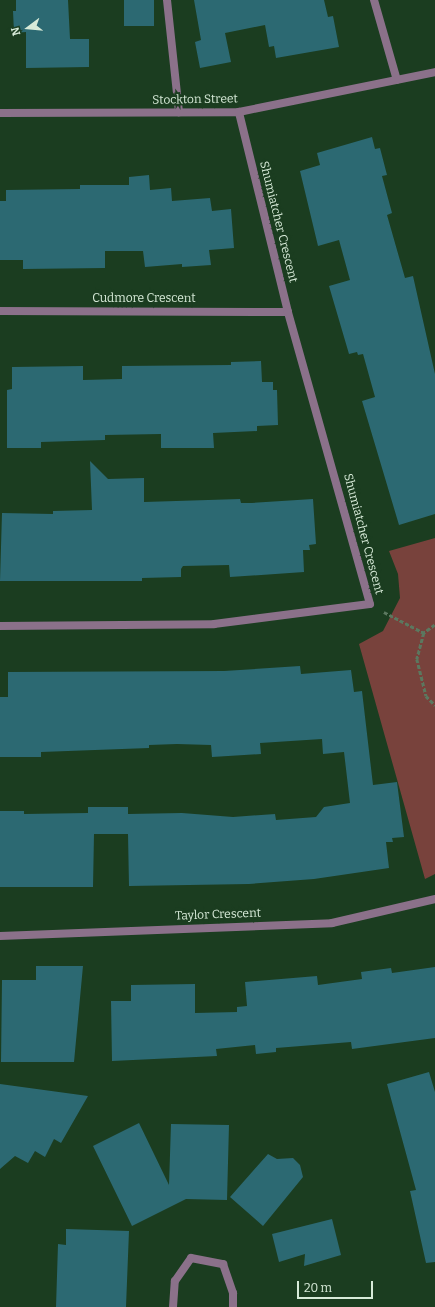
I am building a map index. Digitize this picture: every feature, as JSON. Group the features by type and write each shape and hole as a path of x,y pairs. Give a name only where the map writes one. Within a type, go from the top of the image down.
{"street":[{"path":"167,0 179,112"},
{"path":"374,0 397,80"},
{"name":"Stockton Street","path":"0,113 239,112 435,72"},
{"name":"Shumiatcher Crescent","path":"0,626 214,624 370,604 288,312 239,112"},
{"name":"Cudmore Crescent","path":"0,311 288,312"},
{"name":"Taylor Crescent","path":"0,936 332,923 435,899"},
{"path":"173,1307 175,1281 190,1258 223,1264 233,1293 233,1307"}],"path":[{"path":"370,604 424,633"},
{"path":"435,625 424,633 417,659 426,696 435,705"}],"shaded area":[{"path":"435,538 435,874 425,879 359,644 383,631 400,598 398,574 389,551"}],"building":[{"path":"16,0 68,0 70,39 89,39 89,67 26,68 26,32 14,33 13,11 16,11"},
{"path":"124,0 154,0 154,26 124,26"},
{"path":"194,0 324,0 328,17 333,16 339,47 276,58 274,46 269,47 265,25 225,33 231,62 200,68 195,42 201,40"},
{"path":"372,137 375,149 380,148 387,175 382,176 392,213 387,215 405,278 413,276 435,374 435,514 399,525 362,401 375,397 363,354 358,355 357,352 349,354 329,286 350,280 339,240 318,246 300,171 320,165 317,153"},
{"path":"149,175 150,190 171,188 172,201 210,198 212,211 231,209 234,248 209,250 211,265 182,267 182,264 145,267 143,251 105,251 105,268 23,269 23,260 0,260 0,201 6,201 6,190 80,189 80,185 129,185 129,177"},
{"path":"261,361 262,382 273,382 273,390 277,390 278,425 257,426 257,431 213,433 214,448 161,448 161,434 105,435 105,440 41,442 41,448 7,448 7,390 12,389 12,367 83,366 83,380 122,379 122,366 231,365 231,362"},
{"path":"90,461 108,479 144,478 144,502 240,499 241,503 252,503 313,499 316,544 309,545 310,550 303,550 304,572 230,577 229,565 183,566 181,569 181,577 142,578 142,581 0,581 2,513 53,514 53,511 92,510"},
{"path":"300,666 301,674 351,670 354,692 362,691 373,785 397,782 404,837 392,838 393,842 386,842 389,868 314,879 249,884 129,886 128,834 94,834 93,887 0,887 0,811 24,811 24,814 88,813 88,807 128,807 128,814 182,813 233,817 275,814 276,820 316,817 324,807 350,803 344,752 323,754 322,739 260,743 261,754 212,757 211,745 177,744 149,745 149,748 41,752 41,757 0,757 0,697 8,697 8,672 224,671"},
{"path":"36,966 83,966 74,1062 1,1062 2,980 36,980"},
{"path":"435,967 435,1038 352,1049 351,1042 276,1048 276,1052 256,1054 255,1045 216,1049 217,1056 112,1061 111,1001 131,1001 131,985 195,984 195,1013 237,1012 237,1007 247,1006 245,982 317,976 318,985 362,979 361,972 391,968 392,973"},
{"path":"429,1072 435,1092 435,1262 426,1263 410,1191 416,1190 387,1084"},
{"path":"0,1084 88,1096 61,1143 54,1139 45,1157 35,1151 28,1163 15,1156 0,1169"},
{"path":"139,1123 169,1185 171,1124 229,1125 227,1200 186,1199 132,1226 93,1146"},
{"path":"268,1154 277,1159 293,1158 300,1165 303,1177 263,1226 230,1197"},
{"path":"332,1219 341,1255 304,1266 305,1254 279,1262 272,1234"},
{"path":"66,1229 129,1231 126,1307 56,1307 58,1244 66,1245"}]}
